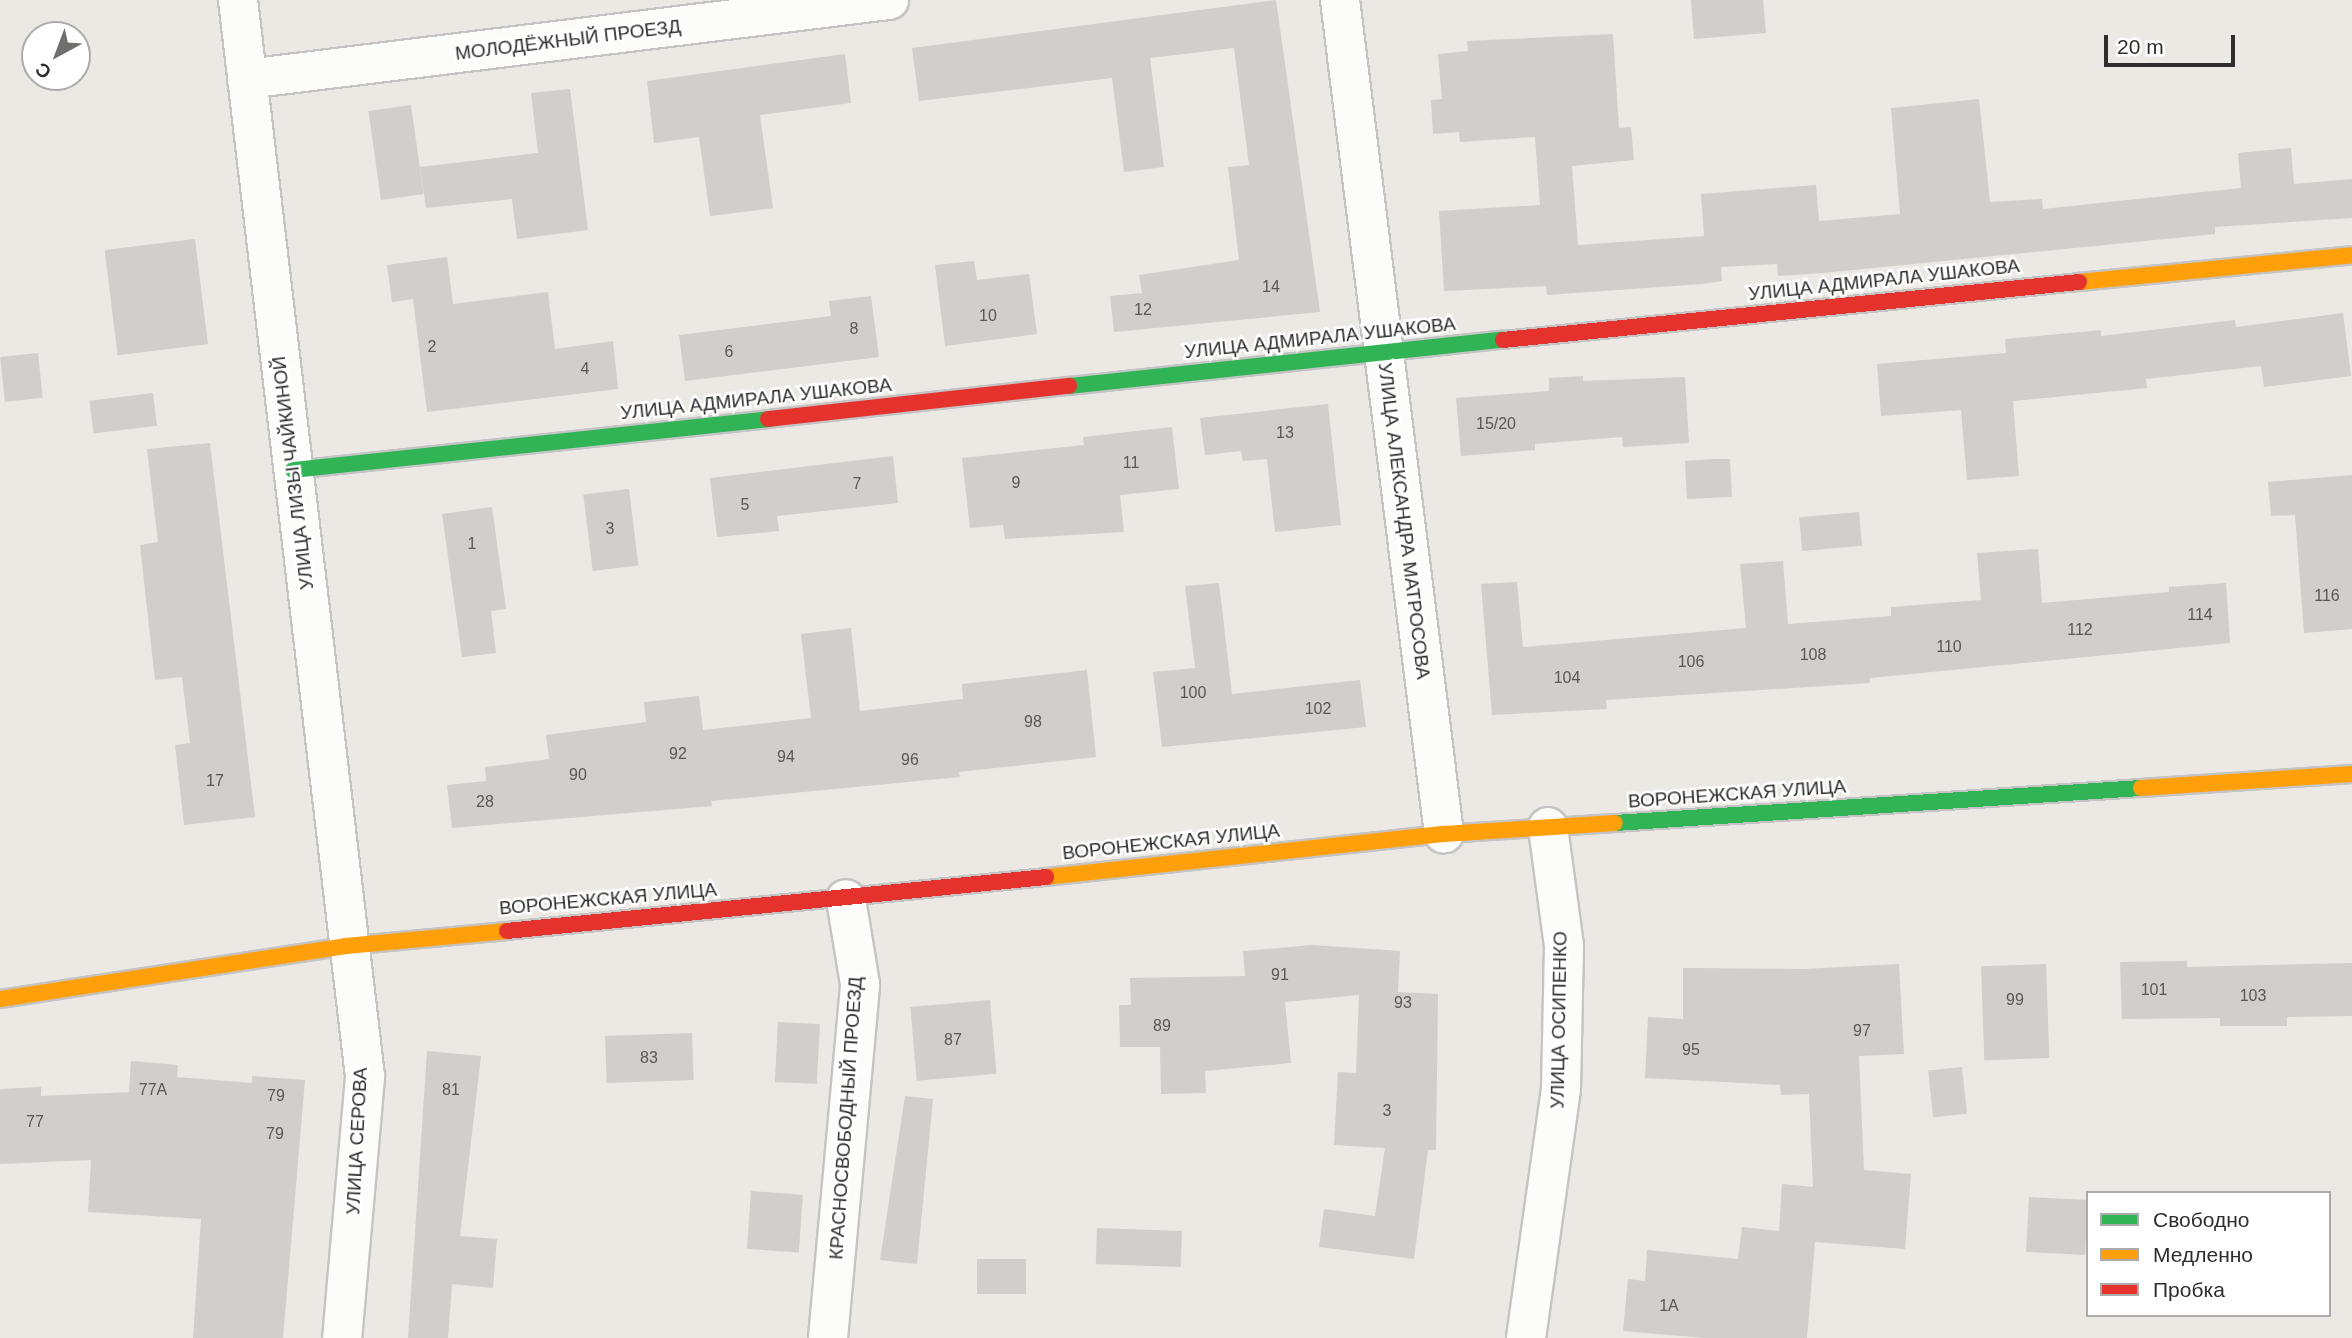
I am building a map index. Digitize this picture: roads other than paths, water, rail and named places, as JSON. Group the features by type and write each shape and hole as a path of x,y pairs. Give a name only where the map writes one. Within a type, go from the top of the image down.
{"street":[{"name":"УЛИЦА ЛИЗЫ ЧАЙКИНОЙ","path":"238,0 346,946"},
{"name":"МОЛОДЁЖНЫЙ ПРОЕЗД","path":"247,79 889,0"},
{"name":"УЛИЦА АЛЕКСАНДРА МАТРОСОВА","path":"1340,0 1444,834"},
{"name":"УЛИЦА АДМИРАЛА УШАКОВА","path":"293,470 1382,352 2352,255"},
{"name":"ВОРОНЕЖСКАЯ УЛИЦА","path":"0,999 346,946 846,899 1444,834 2352,774"},
{"name":"УЛИЦА ОСИПЕНКО","path":"1526,1338 1561,1088 1564,946 1548,827"},
{"name":"КРАСНОСВОБОДНЫЙ ПРОЕЗД","path":"828,1338 860,984 846,899"},
{"name":"УЛИЦА СЕРОВА","path":"342,1338 365,1077 346,946"}]}
